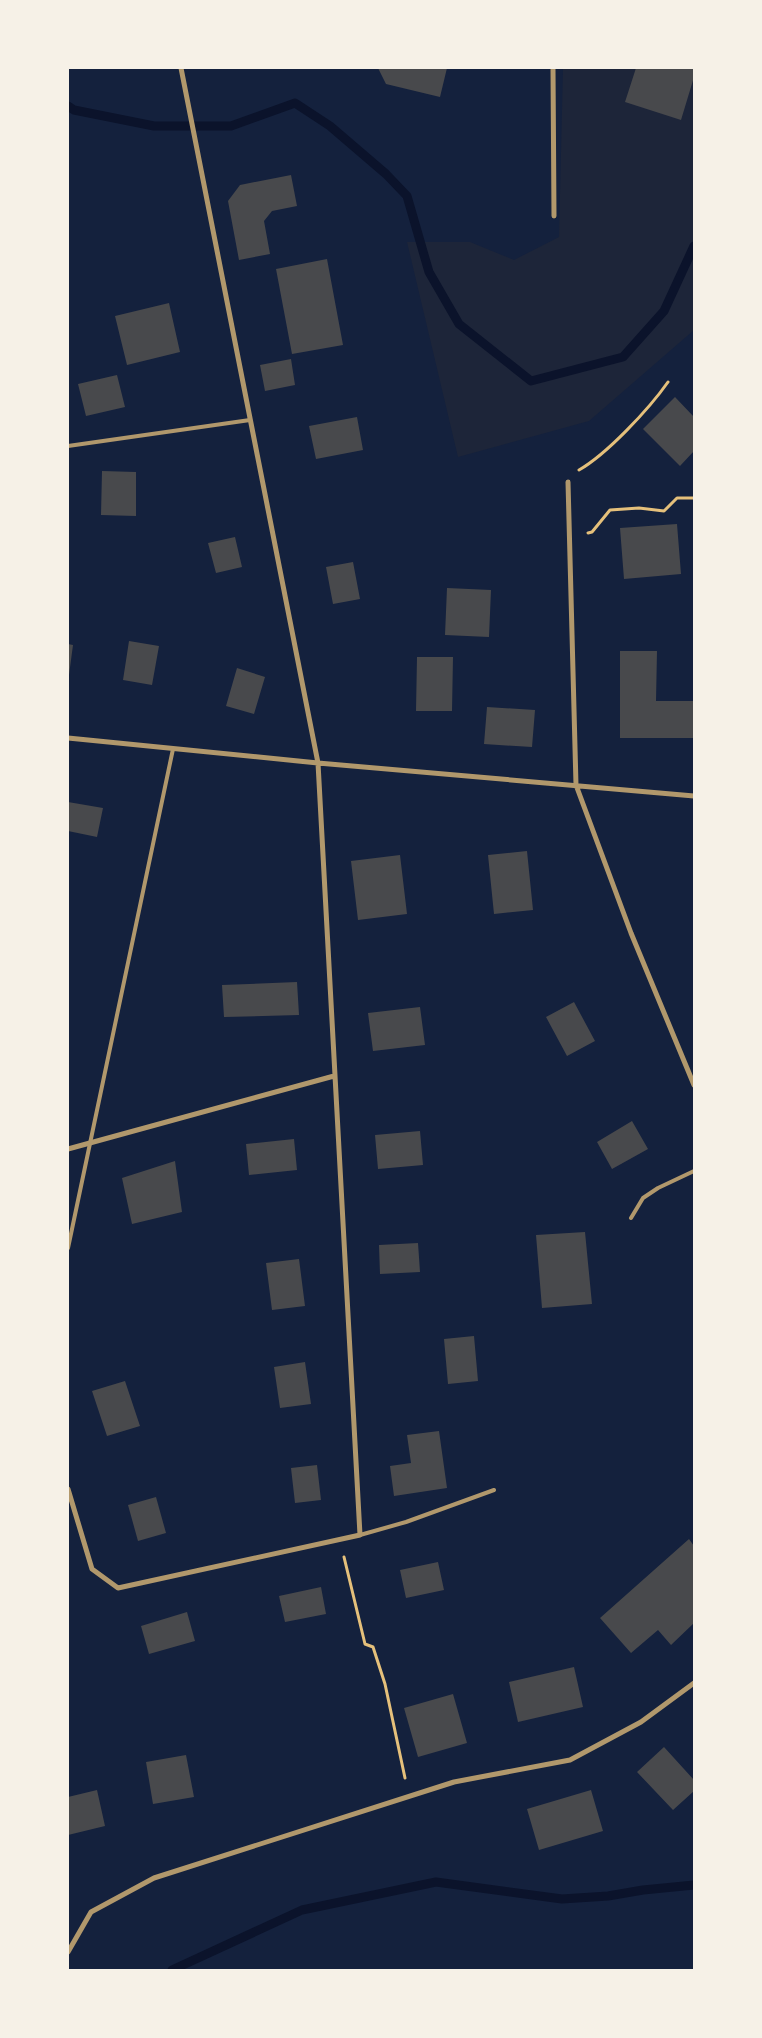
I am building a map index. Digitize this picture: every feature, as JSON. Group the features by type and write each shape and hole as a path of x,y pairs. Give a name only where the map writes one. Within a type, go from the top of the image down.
{"street":[{"path":"68,1489 92,1570 118,1588 360,1535 318,763 181,68"},
{"path":"553,68 554,216"},
{"path":"568,482 576,785 631,933 694,1085"},
{"path":"68,738 318,763 694,796"},
{"path":"68,1149 334,1076"},
{"path":"68,1952 92,1912 154,1878 454,1782 570,1760 641,1722 694,1683"}],"lane":[{"path":"68,446 250,420"},
{"path":"68,1248 173,748"},
{"path":"631,1218 642,1198 658,1188 694,1171"},
{"path":"360,1535 406,1522 494,1490"}],"path":[{"path":"568,482 579,470 594,461 633,423 668,382"},
{"path":"570,534 592,532 610,510 639,508 664,511 677,498 694,498"},
{"path":"340,1540 365,1644 373,1647 385,1684 409,1796"}],"shaded area":[{"path":"563,68 694,68 694,330 589,421 458,457 407,242 470,242 514,260 559,237"}],"building":[{"path":"378,68 447,68 440,97 386,84"},
{"path":"636,68 694,68 694,77 681,120 625,102"},
{"path":"291,175 297,206 272,211 264,221 270,254 239,260 228,201 240,185"},
{"path":"327,259 343,345 292,354 276,269"},
{"path":"169,303 180,352 127,365 115,316"},
{"path":"291,359 295,385 265,391 260,365"},
{"path":"117,375 125,407 86,416 78,384"},
{"path":"675,397 694,417 694,451 680,466 643,429"},
{"path":"357,417 363,450 316,459 309,426"},
{"path":"102,471 136,472 136,516 101,515"},
{"path":"677,524 681,574 624,579 620,528"},
{"path":"235,537 242,567 216,573 208,543"},
{"path":"353,562 360,599 333,604 326,567"},
{"path":"447,588 491,590 489,637 445,635"},
{"path":"129,641 159,646 152,685 123,680"},
{"path":"68,644 73,645 69,675 68,675"},
{"path":"620,651 657,651 656,701 694,701 694,738 620,738"},
{"path":"417,657 453,657 452,711 416,711"},
{"path":"237,668 265,677 254,714 226,706"},
{"path":"487,707 535,710 532,747 484,744"},
{"path":"68,802 103,808 97,837 68,831"},
{"path":"527,851 533,910 494,914 488,855"},
{"path":"400,855 407,914 358,920 351,861"},
{"path":"297,982 299,1015 224,1017 222,985"},
{"path":"574,1002 595,1041 567,1056 546,1017"},
{"path":"420,1007 425,1045 373,1051 368,1013"},
{"path":"632,1121 648,1149 612,1169 597,1142"},
{"path":"420,1131 423,1165 378,1169 375,1135"},
{"path":"294,1139 297,1170 249,1175 246,1144"},
{"path":"175,1161 182,1212 132,1224 122,1178"},
{"path":"585,1232 592,1304 542,1308 536,1235"},
{"path":"418,1243 420,1272 380,1274 379,1245"},
{"path":"299,1259 305,1306 272,1310 266,1263"},
{"path":"474,1336 478,1381 448,1384 444,1339"},
{"path":"305,1362 311,1404 280,1408 274,1367"},
{"path":"125,1381 140,1426 107,1436 92,1391"},
{"path":"439,1431 447,1488 394,1496 390,1466 411,1463 407,1435"},
{"path":"317,1465 321,1500 295,1503 291,1468"},
{"path":"156,1497 166,1533 138,1541 128,1505"},
{"path":"689,1539 694,1546 694,1623 671,1645 658,1630 631,1653 600,1618"},
{"path":"438,1562 444,1590 406,1598 400,1570"},
{"path":"321,1587 326,1614 285,1622 279,1596"},
{"path":"187,1612 195,1641 149,1654 141,1626"},
{"path":"574,1667 583,1707 518,1722 509,1682"},
{"path":"453,1694 467,1743 418,1757 404,1708"},
{"path":"664,1747 694,1780 694,1791 673,1810 637,1772"},
{"path":"186,1755 194,1797 153,1804 146,1762"},
{"path":"97,1790 105,1826 68,1835 68,1797"},
{"path":"591,1790 603,1831 539,1850 527,1809"}],"waterway":[{"path":"68,106 74,110 154,126 231,126 295,103 330,126 386,174 407,196 429,272 459,324 531,381 623,357 664,311 694,246"},
{"path":"172,1970 302,1910 436,1882 562,1899 608,1896 643,1890 694,1885"}]}
